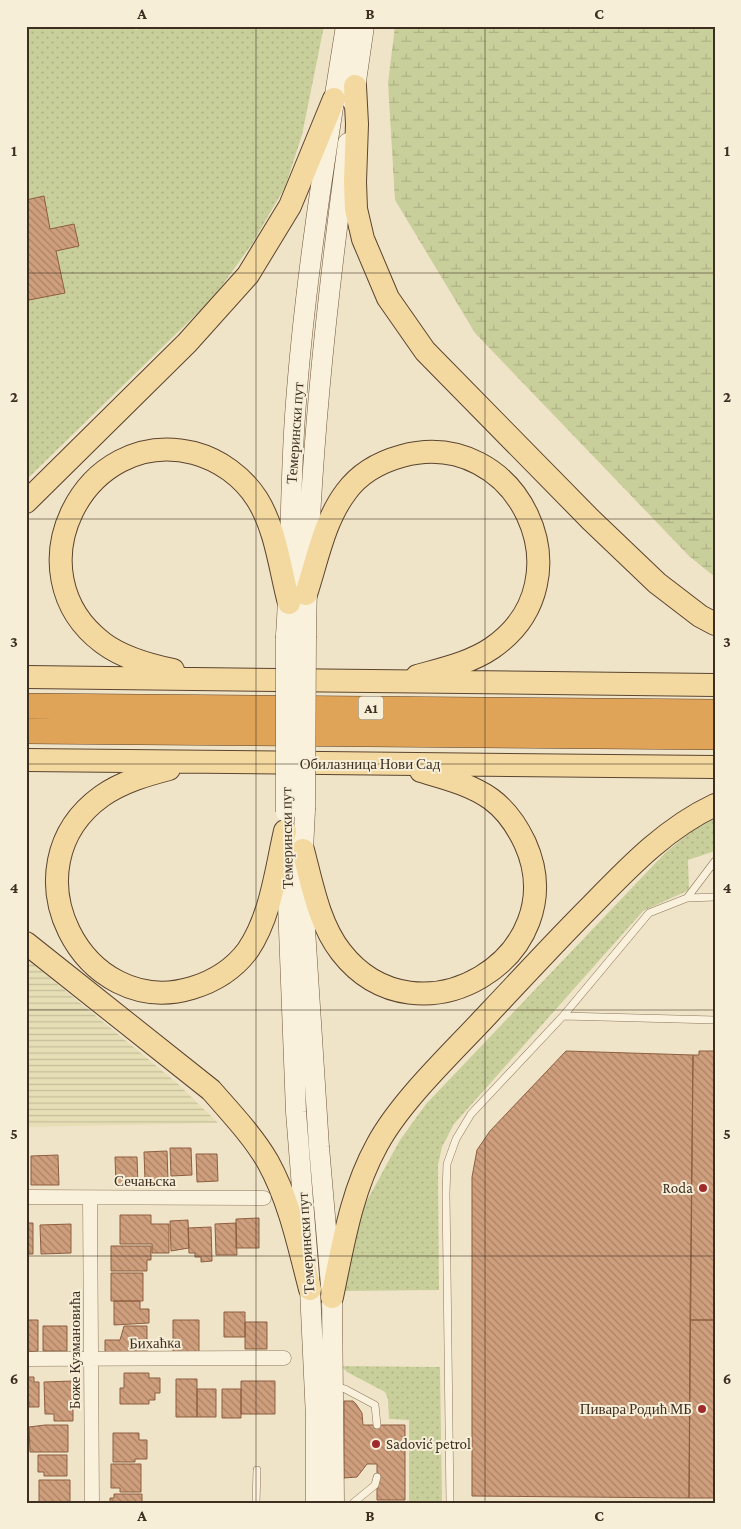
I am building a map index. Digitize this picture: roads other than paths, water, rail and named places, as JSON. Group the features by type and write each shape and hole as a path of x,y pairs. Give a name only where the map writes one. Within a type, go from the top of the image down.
{"highway":[{"name":"A1","path":"26,706 715,712"},
{"name":"A1","path":"26,731 715,737"}],"main road":[{"name":"Темерински пут","path":"297,599 291,499 300,368 315,235 346,26"},
{"name":"Темерински пут","path":"316,1503 316,1418 310,1289 296,1112 292,817 297,599 322,351 364,26"},
{"path":"355,86 357,124 356,209 363,240 388,298 425,351 591,520 657,583 700,616 715,624"},
{"path":"26,502 187,343 248,275 277,231 290,206 334,99"},
{"path":"209,679 150,664 114,650 93,634 72,607 61,574 62,537 74,505 94,480 111,467 129,458 160,450 189,452 206,457 225,466 245,484 262,508 276,550 297,599"},
{"path":"297,599 339,502 354,483 384,462 422,452 448,454 484,467 505,482 525,509 535,532 538,573 526,609 506,636 478,656 394,682"},
{"path":"26,677 715,685"},
{"name":"Обилазница Нови Сад","path":"26,760 715,768"},
{"path":"197,763 149,775 111,790 88,808 69,834 62,850 57,868 58,897 64,920 71,936 94,965 124,983 154,991 188,989 221,976 242,957 261,924 292,817"},
{"path":"302,850 322,917 333,940 348,961 367,977 390,989 431,994 468,986 495,968 518,942 525,929 532,906 533,869 528,850 520,833 499,806 481,793 459,783 400,764"},
{"path":"332,1297 349,1218 361,1179 378,1143 402,1110 468,1035 634,861 682,824 715,805"},
{"name":"Темерински пут","path":"292,817 302,850 317,1120 332,1297 334,1503"},
{"path":"26,943 211,1090 234,1115 252,1138 277,1180 286,1203 310,1289"}],"street":[{"name":"Сечањска","path":"26,1197 264,1198"},
{"name":"Боже Кузмановића","path":"90,1198 92,1503"},
{"name":"Бихаћка","path":"26,1359 284,1358"}],"lane":[{"path":"687,898 715,861"},
{"path":"450,1503 447,1164 456,1139 471,1114 563,1016 649,913 687,898 715,897"},
{"path":"563,1016 715,1020"},
{"path":"334,1386 345,1388 375,1405 377,1424"},
{"path":"256,1470 256,1503"},
{"path":"353,1503 375,1485 377,1477"}],"place":[{"name":"Roda","path":"703,1188"},
{"name":"Пивара Родић МБ","path":"702,1409"},
{"name":"Sadović petrol","path":"376,1444"}]}
